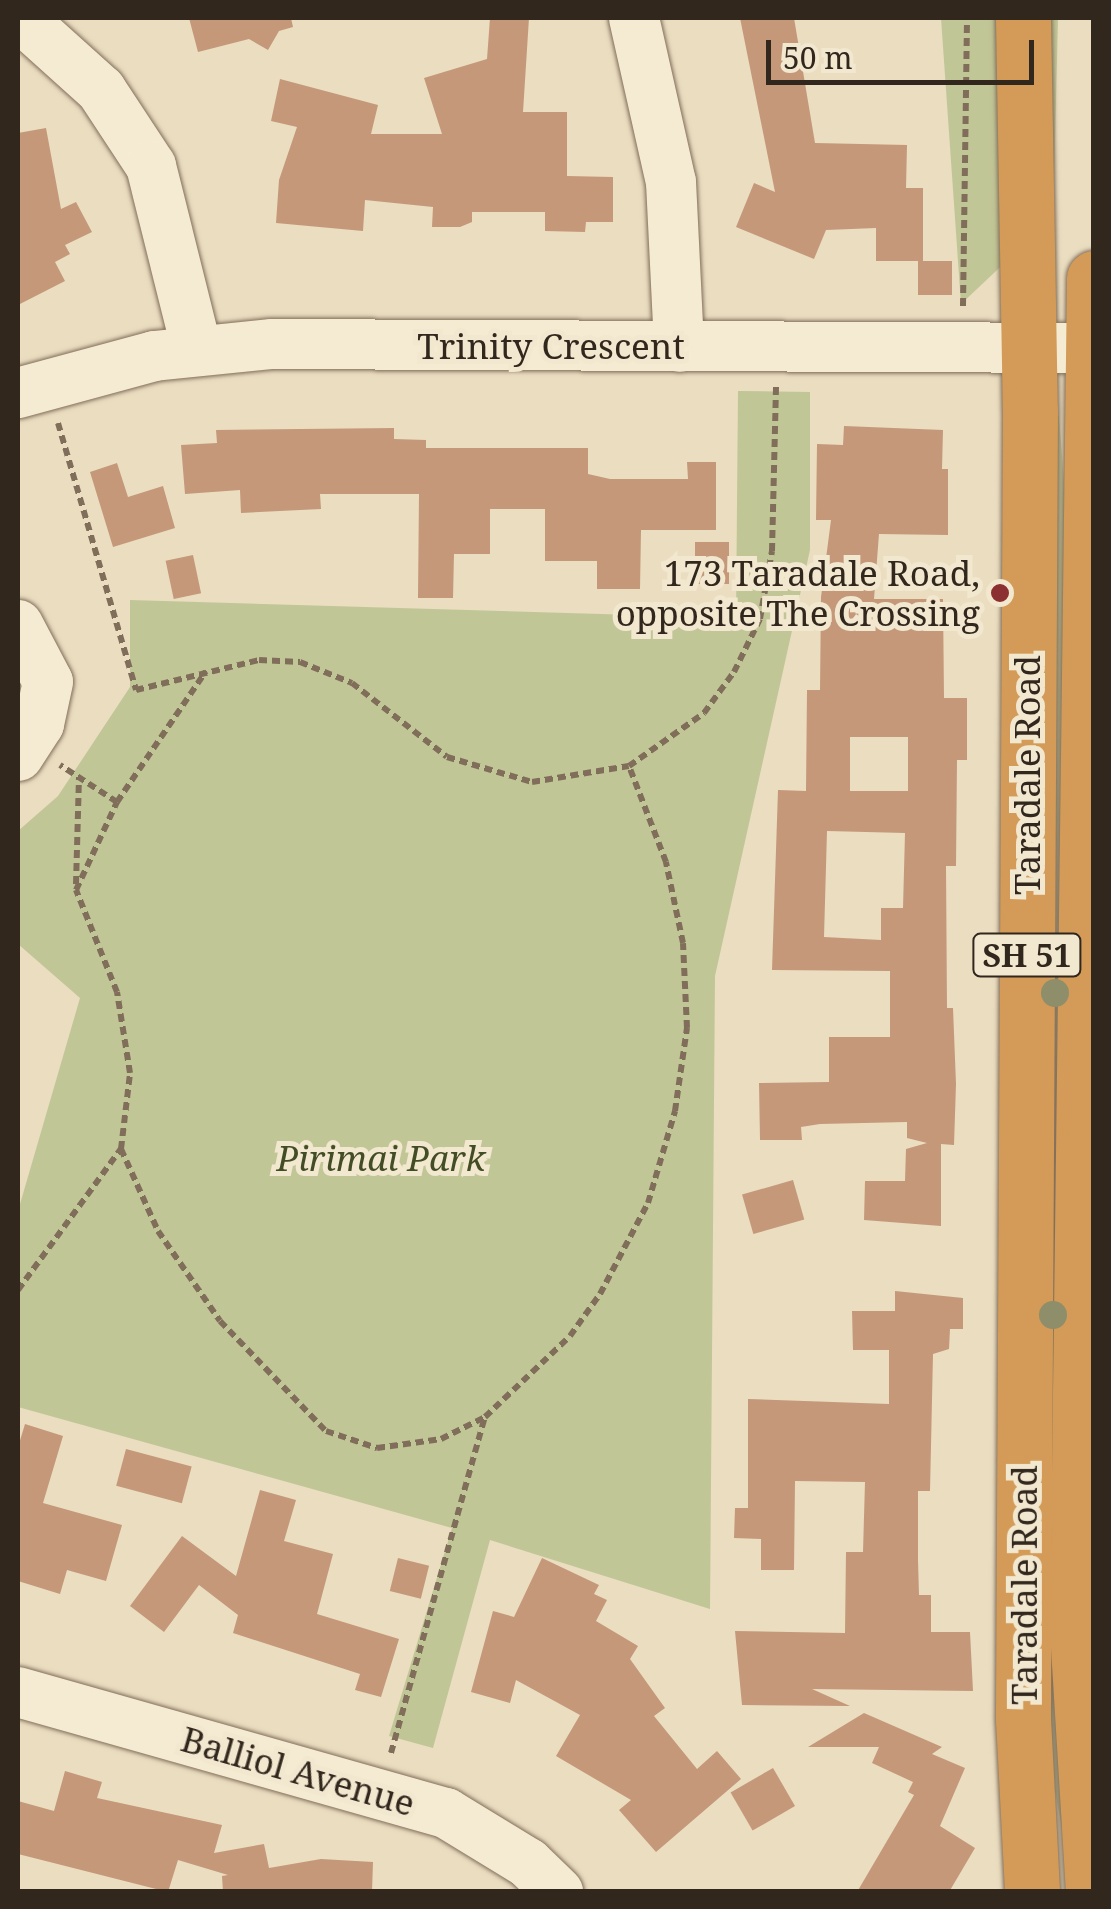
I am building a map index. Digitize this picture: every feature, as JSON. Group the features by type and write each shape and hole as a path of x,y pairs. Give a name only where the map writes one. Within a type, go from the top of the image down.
{"highway":[{"name":"Taradale Road","path":"1023,18 1027,348 1024,1719 1032,1892"},
{"name":"Taradale Road","path":"1092,1892 1085,1547 1094,278"}],"street":[{"path":"22,18 100,90 152,166 197,350"},
{"path":"634,18 672,182 678,347"},
{"name":"Trinity Crescent","path":"30,389 86,370 197,350 272,344 1092,348"},
{"path":"18,625 48,682 23,750"},
{"name":"Balliol Avenue","path":"18,1692 446,1813 486,1834 558,1892"}],"path":[{"path":"962,316 967,18"},
{"path":"30,389 136,690 259,660 300,662 352,684 447,756 491,773 532,782 629,766 704,713 760,619 772,551 777,349"},
{"path":"76,890 117,802 207,670"},
{"path":"23,750 79,777 117,802"},
{"path":"121,1149 158,1231 220,1321 326,1431 377,1448 441,1439 485,1417 570,1336 600,1294 648,1203 676,1110 687,1028 684,943 666,862 629,766"},
{"path":"18,1290 121,1149 130,1074 117,992 76,890 79,777"},
{"path":"376,1792 485,1417"}],"green space":[{"path":"941,18 1001,18 1013,255 961,304"},
{"path":"1044,18 1058,18 1053,224"},
{"name":"Pirimai Park","path":"738,391 810,392 810,550 715,976 710,1609 490,1540 433,1748 389,1736 452,1528 18,1407 18,1211 80,998 18,944 18,831 58,796 130,687 130,600 736,618"},
{"path":"1049,416 1059,416 1068,535 1073,1891 1043,1723"}],"building":[{"path":"189,18 291,18 293,27 279,31 268,50 249,39 198,52"},
{"path":"490,18 529,18 523,112 567,112 567,176 613,177 613,222 586,222 585,232 545,231 545,212 472,212 472,222 460,227 432,227 433,207 365,200 363,231 276,223 279,180 297,127 271,121 280,79 378,105 371,134 442,134 424,78 487,59"},
{"path":"740,18 794,18 815,143 907,145 906,188 923,188 923,261 876,261 876,228 826,230 814,259 736,227 754,183 775,192"},
{"path":"46,128 61,209 76,202 92,232 65,245 70,254 55,262 65,281 18,305 18,133"},
{"path":"918,261 952,261 952,295 918,295"},
{"path":"844,426 943,430 942,469 948,469 948,535 879,534 874,599 943,599 944,698 967,698 967,760 957,760 956,866 946,866 947,1008 953,1008 956,1084 954,1145 941,1144 941,1226 864,1220 865,1181 905,1181 906,1149 927,1143 907,1138 907,1122 820,1124 801,1127 802,1140 760,1140 759,1083 829,1082 829,1037 890,1037 890,971 772,970 778,790 806,791 807,690 820,690 821,597 831,520 816,520 817,444 843,445","holes":["850,737 908,737 908,791 850,791","827,831 905,833 903,908 881,908 881,940 824,937"]},
{"path":"394,428 394,439 426,440 426,448 588,448 588,474 610,479 688,479 687,462 716,462 716,530 641,530 640,589 597,589 597,561 545,561 545,509 490,509 490,554 454,554 453,598 418,598 419,494 320,494 321,509 241,513 240,490 185,494 181,445 217,443 216,430"},
{"path":"117,463 128,497 163,486 175,528 113,547 90,472"},
{"path":"695,542 729,542 729,584 695,584"},
{"path":"193,555 201,593 174,599 166,561"},
{"path":"793,1180 804,1219 753,1234 742,1195"},
{"path":"895,1291 963,1298 963,1329 950,1329 949,1349 933,1354 930,1491 918,1491 918,1560 919,1595 931,1595 931,1632 970,1632 973,1691 812,1689 850,1706 742,1705 735,1631 845,1633 846,1552 863,1552 865,1482 795,1481 794,1570 761,1570 761,1539 734,1538 735,1508 748,1508 748,1399 889,1404 889,1350 853,1350 852,1311 895,1311"},
{"path":"25,1424 63,1436 43,1503 122,1525 106,1581 67,1570 60,1594 18,1581 18,1447"},
{"path":"126,1449 192,1467 182,1503 116,1486"},
{"path":"260,1490 296,1500 284,1541 333,1554 317,1614 399,1639 381,1697 355,1690 360,1674 233,1633 238,1615 199,1585 164,1632 130,1606 182,1536 236,1576"},
{"path":"398,1558 429,1566 421,1599 390,1591"},
{"path":"542,1558 599,1585 594,1594 607,1600 596,1621 638,1646 630,1659 665,1708 654,1716 697,1769 717,1751 741,1779 656,1852 619,1810 631,1800 556,1756 580,1715 516,1680 510,1703 471,1692 493,1611 514,1617"},
{"path":"864,1713 942,1747 932,1754 965,1768 940,1826 975,1848 949,1892 857,1892 914,1795 908,1792 913,1782 872,1763 879,1747 808,1747"},
{"path":"773,1768 795,1806 753,1831 731,1792"},
{"path":"65,1771 102,1782 97,1798 222,1825 214,1853 264,1844 269,1868 321,1859 373,1862 372,1892 223,1892 222,1876 228,1875 178,1860 168,1892 18,1854 18,1801 54,1811"}],"place":[{"name":"173 Taradale Road, opposite The Crossing","path":"1000,593"}]}
